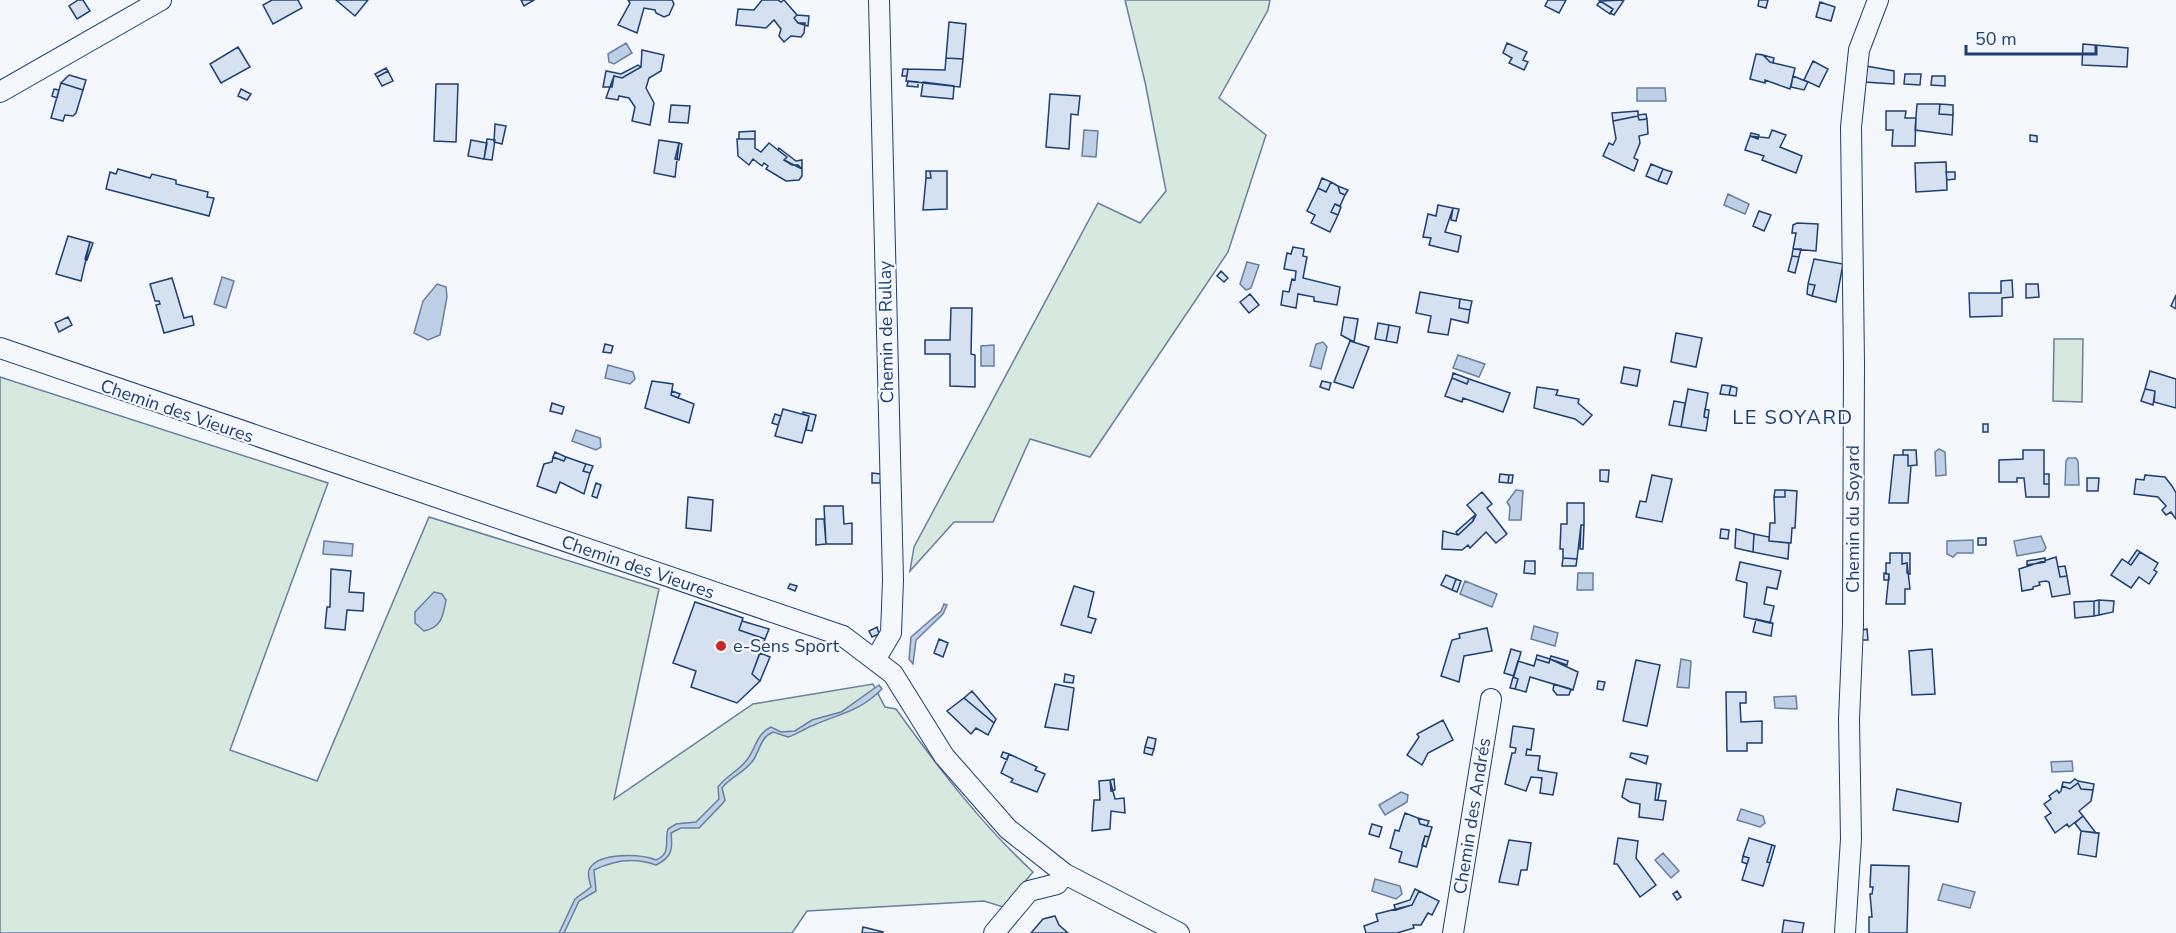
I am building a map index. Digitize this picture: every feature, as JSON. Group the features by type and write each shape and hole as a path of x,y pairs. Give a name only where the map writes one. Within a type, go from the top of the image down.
{"street":[{"path":"0,92 161,0"},
{"name":"Chemin de Rullay","path":"875,660 891,633 893,580 879,0"},
{"name":"Chemin du Soyard","path":"1845,933 1851,839 1849,719 1853,613 1854,363 1851,127 1859,50 1878,0"},
{"name":"Chemin des Vieures","path":"0,348 843,636 893,674 944,756 1008,829 1036,854 1065,874 1179,933"},
{"name":"Chemin des Andrés","path":"1453,933 1491,699"},
{"path":"994,933 1029,891 1057,884 1065,874"}],"shaded area":[{"path":"1125,0 1270,0 1268,10 1219,98 1266,135 1228,252 1090,457 1030,439 993,522 954,522 910,571 914,547 1098,203 1140,223 1166,191 1145,82"},
{"path":"2054,339 2083,339 2082,402 2053,401"},
{"path":"0,377 328,483 230,750 317,781 429,517 659,589 614,799 753,704 873,684 885,707 896,709 977,814 1033,872 1003,907 984,901 807,911 792,933 0,933"}],"water":[{"path":"626,43 632,53 614,64 609,62 608,54"},
{"path":"1637,88 1665,88 1666,101 1637,101"},
{"path":"1084,130 1098,131 1096,157 1082,156"},
{"path":"1728,194 1749,204 1745,214 1724,205"},
{"path":"1247,262 1259,265 1251,288 1246,290 1240,284"},
{"path":"222,277 234,281 226,308 214,304"},
{"path":"437,284 446,287 447,297 440,335 428,340 414,333 423,301"},
{"path":"1323,342 1327,347 1321,369 1310,366 1316,344"},
{"path":"994,345 994,366 981,366 981,346"},
{"path":"1458,355 1485,364 1479,377 1453,368"},
{"path":"608,365 633,372 635,379 630,384 605,378"},
{"path":"576,430 600,438 601,447 596,450 572,441"},
{"path":"1939,449 1945,452 1946,475 1936,476 1935,452"},
{"path":"2068,458 2076,458 2078,461 2079,485 2065,485"},
{"path":"1516,490 1523,491 1521,520 1509,520 1510,507 1507,502"},
{"path":"2041,536 2046,548 2044,551 2017,556 2014,541"},
{"path":"1973,540 1973,553 1957,553 1953,557 1947,554 1947,541"},
{"path":"324,541 353,544 352,556 323,554"},
{"path":"1578,573 1593,573 1593,590 1577,590"},
{"path":"1465,581 1497,594 1492,607 1460,594"},
{"path":"434,592 442,594 446,600 444,611 435,627 424,631 415,623 415,612"},
{"path":"944,604 947,605 943,614 916,640 913,664 909,659 911,637 941,611"},
{"path":"1534,626 1558,633 1555,646 1531,639"},
{"path":"1681,659 1691,661 1689,688 1677,687"},
{"path":"879,685 882,689 874,697 850,711 788,737 773,732 769,734 763,740 750,764 722,788 725,800 699,828 681,828 671,833 672,844 665,859 656,865 632,860 609,864 594,870 596,891 579,901 564,933 559,933 575,899 591,887 588,872 595,863 602,859 621,856 641,856 656,860 661,857 666,851 668,829 676,824 696,822 719,799 718,787 746,761 766,730 771,727 781,732 795,731 812,720 841,712"},
{"path":"1796,696 1797,709 1775,708 1774,697"},
{"path":"2072,761 2073,771 2052,772 2051,762"},
{"path":"1401,792 1408,795 1407,802 1385,815 1379,805"},
{"path":"1741,809 1763,816 1765,823 1760,827 1737,820"},
{"path":"1663,853 1679,871 1671,878 1655,860"},
{"path":"1375,879 1400,886 1402,894 1396,899 1372,891"},
{"path":"1943,884 1975,892 1970,908 1938,900"}],"building":[{"path":"78,0 83,0 90,11 77,19 69,6"},
{"path":"272,0 298,0 302,8 273,24 263,5"},
{"path":"336,0 368,0 355,16"},
{"path":"521,0 534,0 524,6"},
{"path":"628,0 672,0 674,4 669,15 664,17 655,10 644,8 637,33 618,25 630,3"},
{"path":"762,0 781,2 784,0 797,15 794,18 798,23 805,23 801,37 791,36 784,42 779,36 781,29 774,20 766,28 736,25 738,9 754,10"},
{"path":"1548,0 1566,0 1559,13 1545,6"},
{"path":"1624,0 1614,15 1610,13 1613,9 1600,1"},
{"path":"1759,0 1768,0 1766,8 1758,6"},
{"path":"1600,1 1613,9 1610,14 1597,5"},
{"path":"1820,2 1835,7 1831,21 1816,17"},
{"path":"797,15 809,16 808,26 798,23 794,18"},
{"path":"949,22 966,24 963,59 946,58"},
{"path":"1507,43 1527,52 1523,60 1528,62 1524,70 1509,63 1512,58 1503,53"},
{"path":"2083,44 2128,48 2127,67 2082,65"},
{"path":"238,47 250,67 221,83 210,64"},
{"path":"642,50 664,55 661,71 649,78 646,88 654,103 650,125 632,121 635,107 629,98 619,96 618,100 606,98 614,76 622,78 641,67"},
{"path":"1756,54 1763,55 1770,62 1795,68 1790,89 1765,80 1765,83 1750,79"},
{"path":"1763,55 1774,58 1773,63 1770,62"},
{"path":"946,58 963,59 960,87 906,81 908,69 945,70"},
{"path":"1813,61 1828,69 1819,87 1804,80"},
{"path":"638,65 641,67 622,78 614,76 612,87 603,87 606,71 621,74"},
{"path":"1866,66 1894,71 1894,84 1864,82"},
{"path":"386,68 388,71 377,77 375,74"},
{"path":"903,69 908,69 907,76 902,76"},
{"path":"388,71 393,81 382,86 377,77"},
{"path":"1905,74 1921,74 1920,85 1904,84"},
{"path":"69,75 86,80 83,90 61,83"},
{"path":"1793,76 1808,82 1804,90 1791,87"},
{"path":"1932,76 1945,76 1945,86 1931,85"},
{"path":"908,81 918,82 918,87 907,86"},
{"path":"923,82 954,86 953,99 921,96"},
{"path":"61,83 83,90 76,113 73,116 65,115 63,121 51,118"},
{"path":"436,84 458,84 456,142 434,141"},
{"path":"54,89 59,90 57,98 52,96"},
{"path":"241,89 251,94 247,100 238,96"},
{"path":"1050,94 1080,96 1078,115 1071,114 1069,149 1046,147"},
{"path":"1917,104 1940,104 1939,114 1953,115 1952,135 1915,130"},
{"path":"1940,104 1953,105 1953,115 1939,114"},
{"path":"671,105 690,106 688,123 669,122"},
{"path":"1638,111 1638,115 1646,114 1647,119 1639,120 1638,116 1613,121 1612,113"},
{"path":"1886,111 1906,111 1905,118 1916,118 1915,146 1892,146 1893,130 1886,130"},
{"path":"1638,116 1639,120 1647,119 1648,134 1639,136 1640,143 1634,158 1638,160 1634,171 1603,156 1609,143 1613,145 1616,139 1613,121"},
{"path":"495,124 506,126 502,144 494,142"},
{"path":"1772,130 1786,135 1780,147 1802,156 1796,173 1762,160 1764,156 1745,150 1750,136 1769,138"},
{"path":"755,131 755,139 739,139 739,132"},
{"path":"1751,133 1759,135 1758,139 1750,136"},
{"path":"2030,135 2037,136 2037,142 2030,141"},
{"path":"487,139 495,140 492,160 484,159"},
{"path":"737,139 755,139 755,148 761,152 769,143 787,157 784,160 802,169 802,176 799,180 786,181 766,169 768,166 764,163 762,166 753,159 749,165 738,156"},
{"path":"471,140 487,143 484,159 468,156"},
{"path":"659,140 679,143 675,177 654,173"},
{"path":"679,143 682,144 679,160 675,159"},
{"path":"779,148 796,161 802,160 802,169 784,160 787,157 778,150"},
{"path":"1946,162 1947,190 1916,192 1915,163"},
{"path":"1651,164 1663,169 1658,181 1646,176"},
{"path":"118,169 150,178 152,174 176,180 176,184 208,192 207,197 214,198 209,216 106,189 110,172 116,174"},
{"path":"1663,169 1672,172 1667,184 1658,181"},
{"path":"926,171 930,171 931,178 926,178"},
{"path":"930,171 947,171 947,209 923,210 926,178 931,178"},
{"path":"1946,172 1955,172 1955,179 1947,180"},
{"path":"1322,178 1331,182 1326,192 1318,188"},
{"path":"1331,182 1338,186 1340,193 1345,195 1340,206 1335,204 1331,212 1338,215 1330,232 1311,223 1315,215 1307,211 1318,188 1326,192"},
{"path":"1338,186 1348,190 1345,195 1340,193"},
{"path":"1335,204 1341,207 1338,215 1331,212"},
{"path":"1438,205 1453,208 1445,232 1461,236 1458,252 1429,245 1431,238 1423,237 1428,214 1436,216"},
{"path":"1453,208 1459,209 1456,221 1451,220"},
{"path":"1759,211 1771,215 1764,231 1753,226"},
{"path":"1797,223 1818,224 1816,251 1793,249 1796,233 1792,233 1793,225"},
{"path":"68,236 90,242 81,281 56,274"},
{"path":"90,242 93,243 87,260 85,259"},
{"path":"1293,247 1304,249 1303,256 1307,257 1303,278 1340,287 1337,305 1314,301 1314,297 1298,294 1296,308 1281,305 1283,291 1289,292 1292,279 1295,280 1296,271 1284,269 1287,253 1291,254"},
{"path":"1793,249 1801,249 1799,257 1792,256"},
{"path":"1792,256 1799,257 1795,273 1788,271"},
{"path":"1814,259 1843,264 1836,302 1812,296 1815,285 1808,284"},
{"path":"1221,271 1228,278 1224,282 1217,276"},
{"path":"172,278 184,318 192,316 194,325 164,333 156,305 160,304 159,301 155,301 150,284"},
{"path":"2012,280 2013,297 2002,298 2002,316 1970,317 1969,293 2001,293 2001,281"},
{"path":"1808,284 1815,285 1812,296 1807,294"},
{"path":"2026,284 2038,284 2039,297 2026,298"},
{"path":"1420,292 1460,299 1459,308 1470,310 1468,323 1451,319 1448,335 1428,332 1431,316 1416,313"},
{"path":"1250,294 1259,305 1249,313 1240,302"},
{"path":"2176,295 2176,309 2171,306"},
{"path":"1460,299 1472,301 1470,310 1459,308"},
{"path":"951,308 972,308 971,354 975,355 975,387 950,386 950,354 925,354 925,340 950,340"},
{"path":"68,317 72,325 59,332 55,323"},
{"path":"1344,317 1358,319 1354,342 1341,335"},
{"path":"1378,323 1389,325 1386,341 1375,339"},
{"path":"1389,325 1400,327 1397,343 1386,341"},
{"path":"1676,333 1702,338 1696,367 1671,362"},
{"path":"1350,341 1369,347 1353,388 1334,382"},
{"path":"605,344 613,346 611,353 603,352"},
{"path":"1624,367 1640,370 1637,386 1621,383"},
{"path":"2150,371 2176,379 2176,408 2154,402 2155,391 2145,389"},
{"path":"1453,373 1469,379 1467,384 1452,378"},
{"path":"1452,378 1467,384 1469,379 1510,393 1503,412 1463,398 1462,402 1445,396"},
{"path":"652,381 673,384 671,395 694,404 689,423 645,408"},
{"path":"1322,381 1331,383 1329,390 1320,387"},
{"path":"1722,385 1731,386 1729,395 1720,394"},
{"path":"1731,386 1737,388 1736,396 1729,395"},
{"path":"1537,387 1558,390 1556,395 1579,399 1578,403 1592,415 1583,425 1575,419 1534,408"},
{"path":"1688,389 1708,393 1704,417 1708,418 1706,431 1681,427"},
{"path":"2145,389 2155,391 2153,405 2141,401"},
{"path":"672,391 680,394 678,398 671,395"},
{"path":"1674,401 1685,403 1681,427 1669,425"},
{"path":"552,403 564,407 562,414 550,411"},
{"path":"783,409 809,416 802,443 775,436"},
{"path":"1705,409 1709,410 1708,418 1704,417"},
{"path":"803,412 816,415 812,431 806,430 809,416"},
{"path":"775,414 781,416 778,425 772,423"},
{"path":"1983,424 1988,424 1988,432 1983,432"},
{"path":"1903,450 1916,450 1917,465 1908,466 1908,455 1903,455"},
{"path":"2023,450 2044,450 2044,484 2049,484 2049,497 2026,497 2024,478 2017,478 2017,482 1999,482 1999,460 2023,459"},
{"path":"555,452 566,457 564,461 553,457"},
{"path":"1894,455 1908,455 1908,466 1911,466 1908,503 1889,503"},
{"path":"553,457 564,461 566,457 586,464 583,471 590,473 584,494 560,482 556,493 537,486 544,464 552,462"},
{"path":"586,464 593,466 590,473 583,471"},
{"path":"1600,470 1609,470 1608,482 1600,481"},
{"path":"872,473 881,474 880,483 872,483"},
{"path":"1500,474 1509,475 1508,483 1499,482"},
{"path":"2044,474 2049,474 2049,484 2044,484"},
{"path":"1509,475 1513,475 1512,483 1508,483"},
{"path":"1652,475 1672,479 1662,522 1636,517 1640,501 1646,502"},
{"path":"2145,475 2165,477 2172,486 2176,493 2176,519 2171,512 2166,515 2162,510 2166,506 2158,497 2134,494 2136,479 2144,480"},
{"path":"2087,478 2099,478 2098,491 2087,491"},
{"path":"596,483 601,485 597,498 592,496"},
{"path":"1775,490 1785,490 1785,497 1774,497"},
{"path":"1785,490 1797,491 1795,528 1792,528 1791,543 1769,541 1770,523 1775,523 1774,497 1785,497"},
{"path":"1482,492 1492,504 1487,508 1507,534 1496,543 1486,532 1470,548 1468,545 1462,550 1442,549 1443,531 1458,535 1473,521 1476,515 1467,505"},
{"path":"688,497 713,500 711,531 686,528"},
{"path":"1567,503 1584,503 1584,525 1581,525 1577,559 1563,558 1563,549 1560,549 1561,524 1567,524"},
{"path":"824,506 843,506 844,524 852,523 852,544 826,544"},
{"path":"1474,516 1473,521 1458,535 1456,532"},
{"path":"816,519 824,519 826,544 816,545"},
{"path":"1581,525 1584,525 1583,549 1580,549"},
{"path":"1721,529 1729,530 1728,539 1720,538"},
{"path":"1736,529 1754,534 1753,552 1735,548"},
{"path":"1754,534 1769,537 1769,541 1789,543 1788,559 1753,552"},
{"path":"1978,538 1986,538 1986,545 1978,545"},
{"path":"2137,550 2140,552 2131,565 2128,563"},
{"path":"2140,552 2158,563 2154,570 2157,572 2149,584 2139,577 2131,588 2111,575 2122,559 2131,565"},
{"path":"1890,553 1902,553 1902,564 1907,563 1910,589 1905,589 1905,604 1886,604 1889,574 1886,574 1886,563 1890,563"},
{"path":"1902,553 1910,553 1910,574 1907,573 1907,563 1902,564"},
{"path":"2056,557 2060,577 2067,576 2070,594 2052,597 2049,582 2046,581 2039,582 2040,585 2033,589 2022,591 2019,569"},
{"path":"1563,558 1577,559 1576,566 1562,566"},
{"path":"2045,558 2045,562 2027,565 2027,561"},
{"path":"1525,561 1535,561 1535,574 1524,573"},
{"path":"1740,562 1781,571 1777,589 1767,587 1764,604 1774,606 1770,623 1744,617 1747,583 1736,580"},
{"path":"2065,566 2067,576 2060,577 2058,567"},
{"path":"331,569 351,571 349,592 364,593 363,611 347,610 345,630 325,628 327,607 330,607"},
{"path":"1884,573 1889,574 1889,580 1884,580"},
{"path":"1446,575 1456,579 1452,590 1441,585"},
{"path":"1456,579 1461,581 1457,592 1452,590"},
{"path":"790,584 797,586 795,591 788,588"},
{"path":"1074,586 1094,592 1088,617 1096,619 1091,633 1061,625"},
{"path":"2099,600 2114,601 2113,612 2099,615"},
{"path":"2099,600 2099,615 2094,616 2094,601"},
{"path":"2094,601 2094,616 2075,618 2074,602"},
{"name":"e-Sens Sport","path":"695,602 743,618 739,630 765,639 752,674 760,681 737,703 691,687 696,671 673,663"},
{"path":"1756,619 1773,623 1771,636 1753,632"},
{"path":"742,621 769,629 765,639 739,630"},
{"path":"877,627 879,634 872,637 869,631"},
{"path":"1487,628 1492,651 1464,656 1459,682 1441,676 1452,640 1460,638 1459,634"},
{"path":"1867,629 1868,640 1862,640 1862,630"},
{"path":"939,639 948,643 943,657 934,653"},
{"path":"1511,649 1521,652 1514,676 1504,673"},
{"path":"1932,649 1935,694 1912,695 1909,651"},
{"path":"760,653 770,657 760,681 752,674"},
{"path":"1537,655 1550,659 1549,663 1536,659"},
{"path":"1551,656 1568,661 1567,665 1550,659"},
{"path":"1536,659 1549,663 1550,659 1578,672 1573,690 1530,677 1526,692 1515,689 1518,679 1513,677 1518,661 1534,666"},
{"path":"1636,660 1660,665 1647,726 1623,721"},
{"path":"1065,674 1074,676 1073,683 1064,682"},
{"path":"1513,677 1518,679 1515,689 1510,688"},
{"path":"1598,681 1605,682 1603,690 1597,689"},
{"path":"1055,684 1074,688 1068,730 1045,727"},
{"path":"1554,684 1571,689 1569,695 1557,695 1553,690"},
{"path":"972,691 996,719 994,723 964,698"},
{"path":"1726,692 1746,692 1746,703 1740,703 1741,722 1762,721 1762,743 1747,743 1747,751 1727,751"},
{"path":"964,698 994,723 988,735 976,728 971,734 947,711"},
{"path":"1443,720 1453,740 1428,753 1422,765 1407,755 1419,737 1417,734"},
{"path":"1513,726 1534,729 1531,750 1527,749 1526,755 1540,756 1538,770 1557,773 1553,795 1540,793 1542,778 1531,777 1526,791 1505,784 1512,753 1515,753 1516,748 1510,747"},
{"path":"1148,737 1156,739 1154,749 1145,747"},
{"path":"1145,747 1154,749 1152,755 1144,753"},
{"path":"1003,752 1009,754 1007,760 1001,757"},
{"path":"1631,753 1648,756 1646,764 1630,757"},
{"path":"1009,754 1037,767 1035,770 1045,774 1037,792 1011,782 1013,779 1001,773"},
{"path":"1114,779 1115,790 1111,791 1110,780"},
{"path":"1626,779 1657,783 1655,800 1666,801 1663,820 1639,817 1640,804 1622,797"},
{"path":"2075,779 2094,784 2093,790 2081,789 2078,783 2070,789 2062,786 2063,782 2070,783"},
{"path":"1110,780 1115,799 1124,798 1125,813 1111,811 1110,829 1092,831 1094,800 1100,800 1099,781"},
{"path":"1657,783 1661,784 1658,800 1655,800"},
{"path":"2078,783 2081,789 2093,790 2091,801 2079,811 2083,816 2069,827 2067,824 2055,833 2045,817 2051,813 2044,804 2051,799 2049,796 2057,790 2059,793 2061,791 2062,786 2070,789"},
{"path":"1897,789 1961,803 1958,822 1893,810"},
{"path":"1405,813 1418,818 1420,824 1432,827 1429,837 1425,836 1417,867 1399,862 1402,852 1390,848 1395,830 1399,831"},
{"path":"2083,816 2096,833 2081,831 2075,823"},
{"path":"1418,818 1429,821 1427,826 1420,824"},
{"path":"1372,824 1382,827 1379,837 1369,834"},
{"path":"2081,831 2099,833 2096,857 2078,854"},
{"path":"1425,836 1429,837 1426,847 1422,845"},
{"path":"1618,838 1638,841 1636,858 1656,885 1640,897 1617,864 1614,864"},
{"path":"1749,838 1772,845 1767,862 1770,863 1763,886 1742,880 1749,858 1743,856"},
{"path":"1509,840 1531,843 1527,870 1521,870 1518,885 1499,882"},
{"path":"1772,845 1775,846 1770,863 1767,862"},
{"path":"1743,856 1749,858 1747,864 1742,862"},
{"path":"1871,865 1909,866 1907,933 1869,933 1869,917 1872,917 1870,894 1872,894 1873,887 1870,887"},
{"path":"1415,889 1419,891 1412,905 1396,910 1394,905 1410,900"},
{"path":"1419,891 1439,901 1432,915 1428,913 1421,925 1413,925 1414,928 1397,933 1366,933 1364,926 1378,921 1376,914 1412,905"},
{"path":"1677,891 1681,897 1677,900 1673,894"},
{"path":"1055,916 1059,925 1068,933 1031,933 1043,919"},
{"path":"1784,920 1804,923 1802,933 1782,933"},
{"path":"863,927 883,932 862,933"}],"place":[{"name":"e-Sens Sport","path":"721,646"}],"district":[{"name":"LE SOYARD","path":"1793,417"}]}
